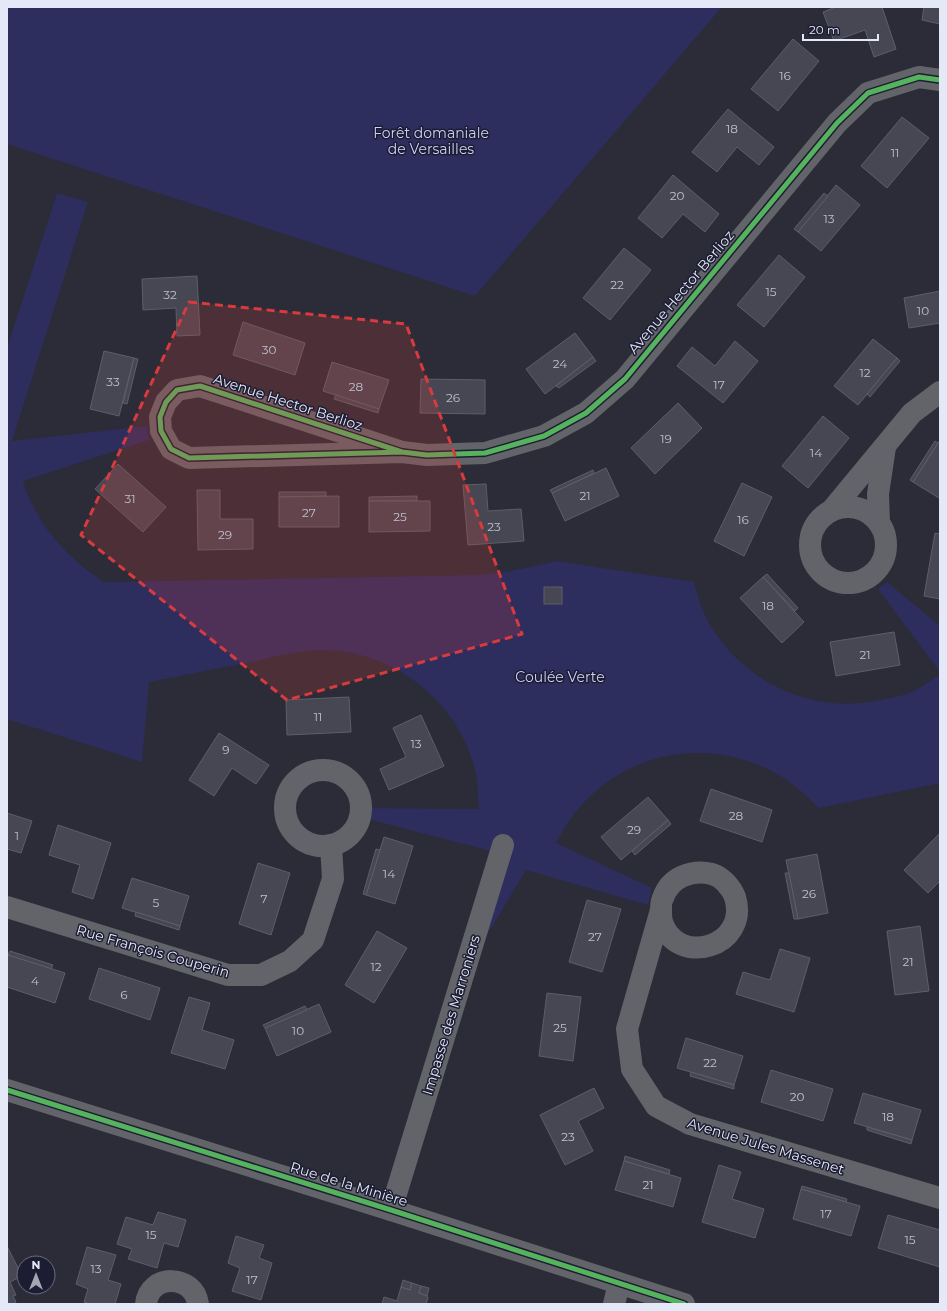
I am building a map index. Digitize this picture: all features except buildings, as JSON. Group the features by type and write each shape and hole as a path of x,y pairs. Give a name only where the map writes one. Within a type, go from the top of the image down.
{"street":[{"name":"Avenue Hector Berlioz","path":"402,452 200,386 177,390 166,402 160,417 161,431 171,449 189,458 402,452 426,455 485,454 544,436 586,413 625,379 837,123 868,93 919,77 940,80"},
{"path":"831,511 841,508 857,508 872,515 879,523 885,534 886,546 884,558 878,569 872,575 858,582 845,583 833,580 823,574 815,564 811,553 810,540 814,528 821,518 831,511 912,413 940,392"},
{"path":"879,523 878,494 885,447"},
{"name":"Rue François Couperin","path":"7,907 228,975 261,975 290,961 313,940 333,879 331,845"},
{"name":"Impasse des Marroniers","path":"391,1210 503,845"},
{"name":"Avenue Jules Massenet","path":"660,910 627,1029 632,1068 656,1106 690,1124 940,1198"},
{"name":"Rue de la Minière","path":"7,1090 391,1210 616,1294 684,1304"},
{"path":"146,1304 151,1292 157,1285 174,1281 183,1283 190,1288 196,1294 198,1304"}],"highlighted area":[{"path":"189,302 406,324 522,634 287,700 81,535"}],"green space":[{"name":"Forêt domaniale de Versailles","path":"7,7 722,7 475,296 7,144"},
{"name":"Coulée Verte","path":"57,193 88,202 12,441 147,426 149,440 23,481 32,504 46,528 54,538 82,566 104,582 480,575 511,571 557,561 694,582 700,604 707,620 725,646 743,664 763,679 785,691 809,699 833,703 859,703 907,694 940,675 940,783 819,808 797,787 782,777 756,764 730,756 702,753 675,755 648,761 623,772 600,788 575,812 556,843 652,888 648,905 526,870 481,945 491,851 371,820 372,808 479,809 475,769 466,744 453,721 437,700 417,683 395,669 371,658 346,652 319,650 303,651 149,682 142,762 7,719 7,348"},
{"path":"887,582 940,626 940,672 878,589"}],"cycle path":[{"path":"402,452 200,386 177,390 166,402 160,417 161,431 171,449 189,458 402,452 427,455 485,453 544,436 586,413 625,379 837,123 868,93 919,77 940,80"},
{"path":"7,1090 391,1210 684,1304"}]}
